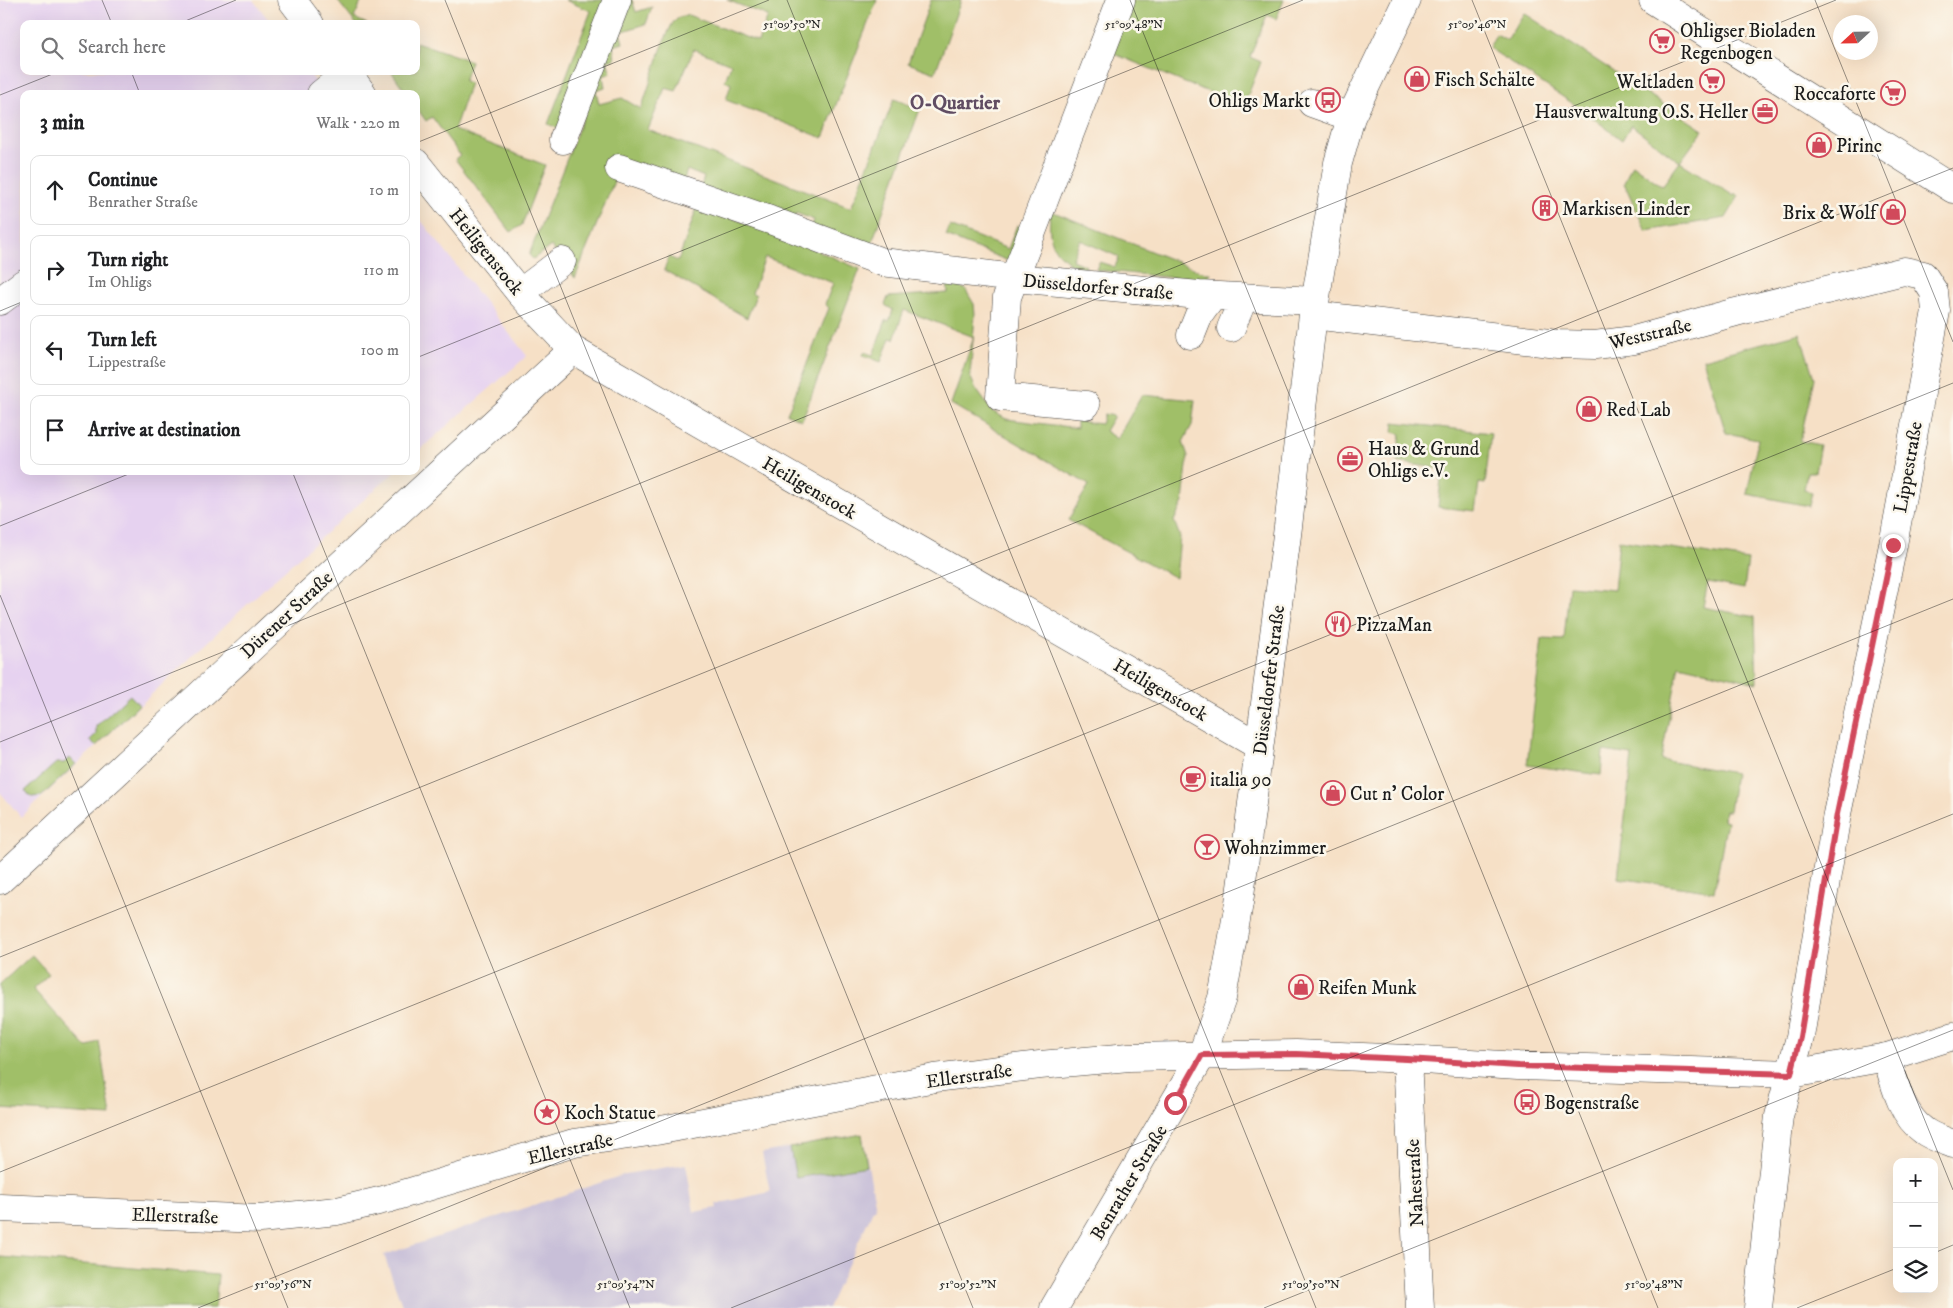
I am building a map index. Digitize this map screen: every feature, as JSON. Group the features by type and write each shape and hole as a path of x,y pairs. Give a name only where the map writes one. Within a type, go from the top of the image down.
{"street":[{"path":"292,0 307,20"},
{"path":"563,140 617,0"},
{"path":"1086,405 1000,397 1007,297 1016,278 1121,0"},
{"name":"Düsseldorfer Straße","path":"1202,1055 1222,998 1231,953 1287,535 1314,308 1338,163 1351,117 1407,0"},
{"path":"1652,0 1953,189"},
{"path":"329,90 352,79"},
{"path":"1312,103 1351,117"},
{"name":"Heiligenstock","path":"420,168 520,293 573,350 1259,746"},
{"name":"Düsseldorfer Straße","path":"620,168 770,220 882,262 1016,278 1213,296 1244,297 1314,308"},
{"path":"520,293 562,261"},
{"name":"Weststraße","path":"1314,308 1548,343 1595,345 1634,340 1736,312 1904,271 1923,275"},
{"name":"Lippestraße","path":"1791,1074 1800,1037 1837,814 1893,545 1936,311 1934,292 1923,275"},
{"path":"0,301 20,285"},
{"path":"1191,335 1199,315 1213,296"},
{"path":"1231,328 1244,297"},
{"name":"Dürener Straße","path":"0,880 573,350"},
{"name":"Ellerstraße","path":"0,1208 260,1219 337,1211 387,1199 574,1144 656,1131 935,1078 1040,1065 1129,1057 1296,1054 1518,1066 1791,1074 1887,1057 1953,1036"},
{"name":"Benrather Straße","path":"1054,1308 1202,1055"},
{"path":"1887,1057 1894,1084 1911,1118 1923,1130 1953,1144"},
{"name":"Nahestraße","path":"1407,1059 1420,1308"},
{"path":"1758,1308 1779,1116 1791,1074"}],"shaded area":[{"path":"0,0 253,0 269,20 20,20 20,75 311,75 321,90 20,90 20,475 391,475 271,582 21,817 0,792"},
{"path":"420,219 527,356 420,450"},
{"path":"862,1134 876,1208 873,1210 828,1308 403,1308 384,1255 626,1174 686,1164 694,1212 717,1208 716,1204 770,1192 762,1153"}],"green space":[{"path":"337,0 362,0 354,18 358,20 353,20"},
{"path":"565,0 607,0 559,129 548,124 591,11"},
{"path":"627,0 632,0 636,12 652,7 646,24 620,32 623,43 613,46 615,59 607,61 611,73 603,76 605,88 596,91 599,104 622,98 641,109 668,33 678,17 688,15 758,42 768,16 727,0 877,0 823,138 726,100 731,84 725,81 731,64 694,49 676,91 665,88 648,130 851,208 894,99 920,109 871,245 810,231 814,220 796,213 792,224 700,189 704,177 687,170 683,183 617,174 575,278 551,246 533,259 529,255"},
{"path":"931,0 961,0 935,73 908,63"},
{"path":"1133,0 1284,0 1276,19 1267,15 1250,57 1261,62 1244,105 1112,53"},
{"path":"1524,13 1703,130 1680,162 1631,125 1622,140 1581,109 1489,48 1496,34 1507,40"},
{"path":"420,43 471,61 464,81 470,83 454,130 545,165 522,225 511,232 455,159 460,155 432,117 426,121 420,113 420,90 404,90 394,75 420,75"},
{"path":"1680,162 1734,196 1735,194 1739,196 1726,218 1646,231 1624,183 1632,164 1662,186"},
{"path":"698,205 802,244 860,269 802,420 787,414 829,308 825,304 833,283 765,257 752,293 756,295 747,318 664,270 669,257 678,261"},
{"path":"1051,211 1205,273 1211,273 1207,281 1096,270 1099,262 1115,267 1119,257 1080,240 1072,260 1086,266 1085,269 1069,264 1055,249 1051,239"},
{"path":"1017,225 1021,227 1011,262 946,236 950,226 1008,249"},
{"path":"947,283 965,289 974,304 973,337 904,310 894,339 890,338 881,362 863,355 864,352 873,355 886,320 889,321 893,310 885,305 888,297 948,293"},
{"path":"1800,333 1814,378 1800,441 1820,445 1815,472 1807,472 1804,490 1812,492 1809,506 1747,494 1758,439 1726,433 1703,359"},
{"path":"973,340 970,376 976,389 992,411 1006,419 1077,428 1077,421 1101,424 1104,414 1114,416 1105,431 1117,439 1142,395 1195,400 1192,425 1183,442 1188,456 1183,502 1174,521 1180,537 1176,578 1068,520 1089,485 951,404"},
{"path":"1394,422 1491,433 1485,484 1479,483 1475,511 1438,507 1442,469 1397,462 1401,434 1393,432"},
{"path":"1619,540 1748,560 1744,589 1708,582 1703,607 1755,617 1757,683 1679,665 1661,760 1735,773 1729,811 1725,811 1723,820 1727,821 1714,892 1618,878 1632,755 1603,751 1601,775 1527,765 1542,639 1564,640 1569,586 1614,590"},
{"path":"130,695 139,705 96,746 90,740 96,734 96,726"},
{"path":"70,758 76,764 42,796 31,797 25,791 56,763 64,763"},
{"path":"32,955 49,974 33,989 87,1048 99,1041 111,1116 0,1109 0,984"},
{"path":"862,1134 867,1166 796,1178 790,1148"},
{"path":"0,1257 218,1275 215,1308 0,1308"}],"place":[{"name":"Ohligser Bioladen Regenbogen","path":"1662,41"},
{"name":"Fisch Schälte","path":"1417,79"},
{"name":"Weltladen","path":"1712,81"},
{"name":"Roccaforte","path":"1893,93"},
{"name":"Ohligs Markt","path":"1328,100"},
{"name":"Hausverwaltung O.S. Heller","path":"1765,111"},
{"name":"Pirinc","path":"1819,145"},
{"name":"Markisen Linder","path":"1545,208"},
{"name":"Brix & Wolf","path":"1893,212"},
{"name":"Red Lab","path":"1589,409"},
{"name":"Haus & Grund Ohligs e.V.","path":"1350,459"},
{"name":"PizzaMan","path":"1338,624"},
{"name":"italia 90","path":"1193,779"},
{"name":"Cut n' Color","path":"1333,793"},
{"name":"Wohnzimmer","path":"1207,847"},
{"name":"Reifen Munk","path":"1301,987"},
{"name":"Bogenstraße","path":"1527,1102"},
{"name":"Koch Statue","path":"547,1112"}],"district":[{"name":"O-Quartier","path":"955,102"}],"route":[{"path":"1175,1103 1202,1055 1296,1054 1518,1066 1791,1074 1800,1037 1837,814 1893,545"}]}
